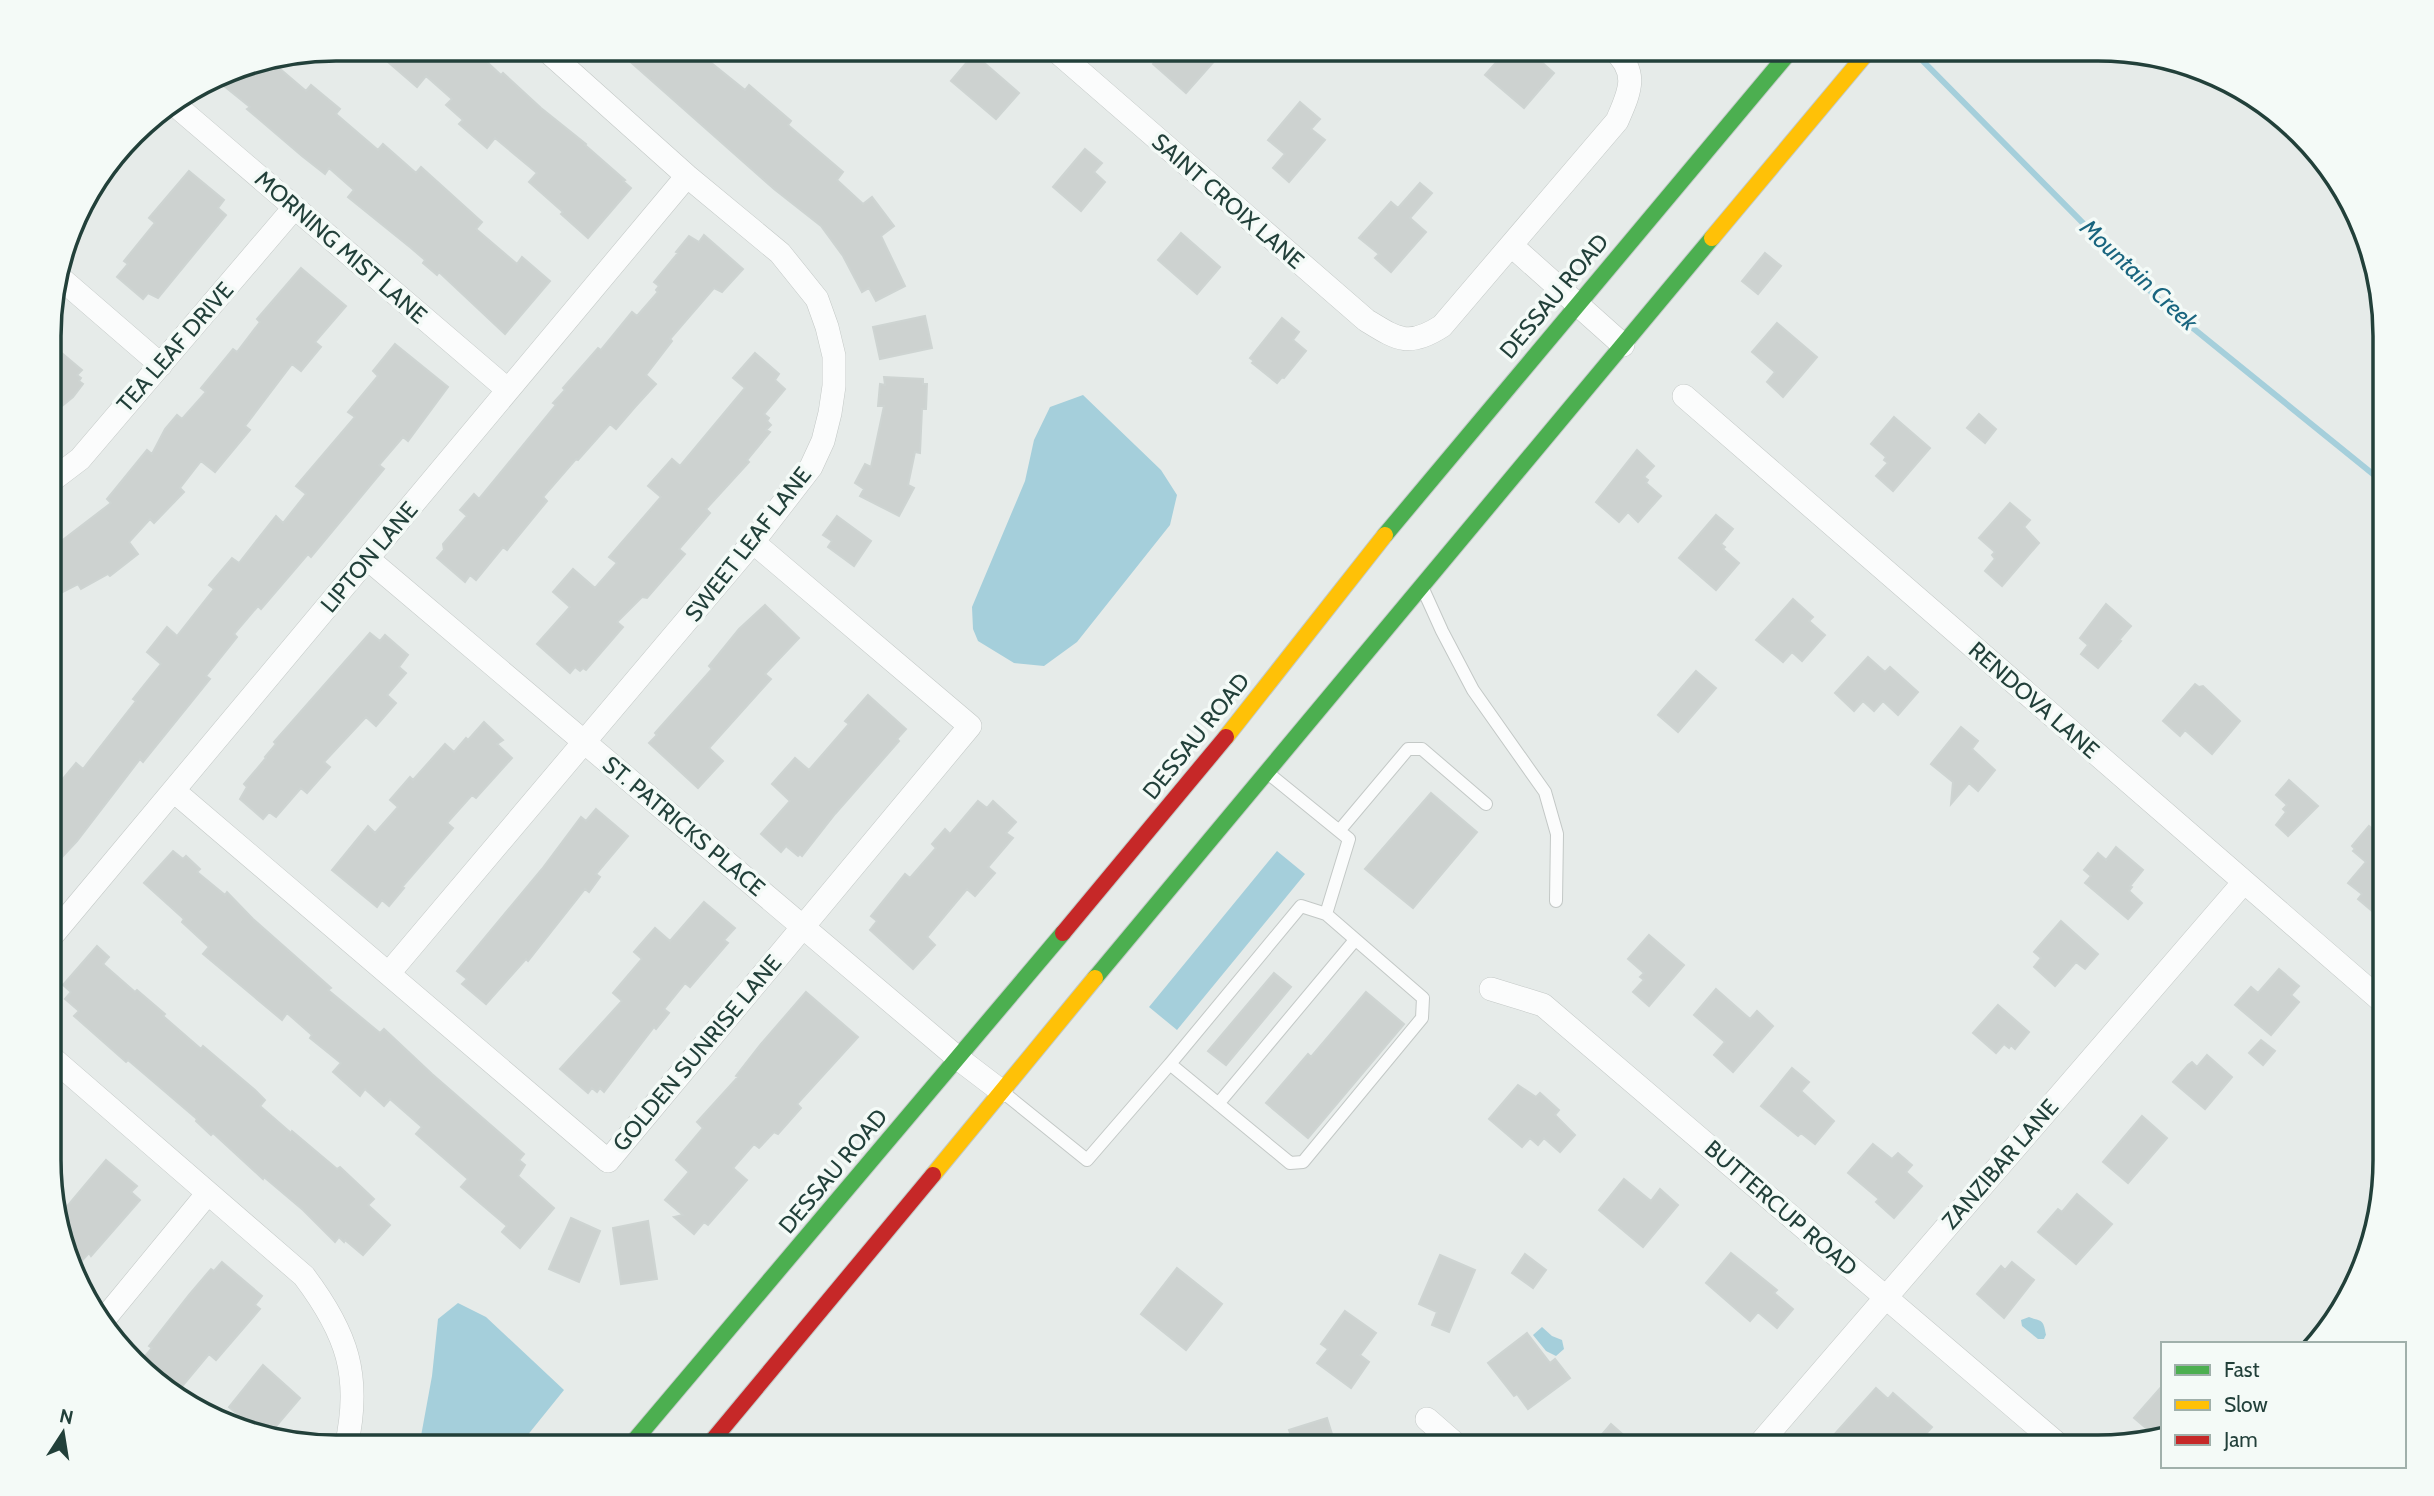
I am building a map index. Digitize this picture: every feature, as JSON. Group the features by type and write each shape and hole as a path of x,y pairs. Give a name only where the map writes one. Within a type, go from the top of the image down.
{"main road":[{"name":"DESSAU ROAD","path":"639,1435 959,1059 1250,708 1415,497 1783,61"},
{"path":"717,1435 1860,61"}],"street":[{"name":"SWEET LEAF LANE","path":"389,973 753,542 811,467 823,441 834,386 834,356 817,299 780,253 687,176 558,61"},
{"name":"SAINT CROIX LANE","path":"1068,61 1366,320 1391,336 1410,340 1429,335 1442,327 1512,246"},
{"path":"1623,345 1512,246 1617,121 1632,86 1625,61"},
{"name":"MORNING MIST LANE","path":"181,110 508,390"},
{"name":"LIPTON LANE","path":"61,925 687,176"},
{"name":"TEA LEAF DRIVE","path":"61,473 80,459 294,208"},
{"path":"67,284 161,365"},
{"name":"RENDOVA LANE","path":"1684,396 2373,994"},
{"name":"GOLDEN SUNRISE LANE","path":"174,790 608,1161 970,726 753,542"},
{"name":"ST. PATRICKS PLACE","path":"368,559 959,1059 1001,1091"},
{"name":"ZANZIBAR LANE","path":"1766,1435 2244,883"},
{"name":"BUTTERCUP ROAD","path":"1492,989 1543,1005 2047,1435"},
{"path":"61,1066 304,1276 327,1307 340,1332 350,1366 353,1397 349,1435"},
{"path":"109,1314 208,1193"},
{"path":"1427,1419 1445,1435"}],"lane":[{"path":"1422,585 1442,631 1473,690 1545,792 1557,834 1556,901"},
{"path":"1339,831 1408,749 1422,749 1486,804"},
{"path":"1266,772 1349,839 1326,914"},
{"path":"1001,1091 1087,1160 1301,906 1326,914 1423,998 1422,1018 1303,1161 1290,1163 1170,1064"},
{"path":"1218,1104 1355,940"}],"shaded area":[{"path":"2252,109 2279,129 2301,151"}],"water":[{"path":"1083,395 1161,470 1177,495 1170,525 1077,642 1044,666 1014,663 978,641 973,629 972,607 1025,481 1034,440 1050,407"},
{"path":"1277,851 1305,874 1177,1030 1149,1007"},
{"path":"458,1303 486,1317 564,1390 528,1435 421,1435 432,1376 438,1319"},
{"path":"2029,1317 2043,1323 2046,1334 2044,1339 2038,1339 2022,1326 2021,1320"},
{"path":"1542,1327 1562,1340 1564,1349 1556,1356 1546,1351 1533,1335"}],"building":[{"path":"387,61 486,61 586,144 631,188 588,238 529,182 537,173 495,138 487,148 459,124 463,120 446,105 452,99 426,76 417,87"},
{"path":"629,61 709,61 745,90 749,85 791,121 788,125 843,172 837,180 863,204 872,197 894,226 881,236 905,286 876,301 869,288 862,292 843,256 821,226 774,189"},
{"path":"968,61 982,61 1019,93 996,119 951,81"},
{"path":"1156,61 1214,61 1186,93 1153,64"},
{"path":"1497,61 1540,61 1554,73 1524,108 1485,75"},
{"path":"279,68 306,91 311,85 340,109 336,114 378,150 383,144 416,173 421,167 482,222 476,229 517,264 522,257 550,281 505,334 439,272 437,275 423,263 425,260 348,197 354,190 329,168 325,174 302,156 247,109 250,107 223,86"},
{"path":"1300,102 1320,119 1311,129 1325,140 1289,182 1273,168 1285,154 1268,140"},
{"path":"1085,149 1102,163 1094,172 1105,182 1081,211 1053,187"},
{"path":"189,171 224,200 218,208 226,215 158,298 148,293 143,299 117,277 128,264 124,261 155,223 149,218"},
{"path":"1420,183 1432,193 1410,218 1426,232 1391,272 1375,258 1379,254 1359,238 1391,202 1398,208"},
{"path":"1181,233 1220,267 1197,294 1158,260"},
{"path":"704,235 743,269 722,292 714,288 670,339 672,341 646,375 656,384 616,429 610,424 578,460 576,459 543,497 547,501 507,550 503,547 476,580 470,575 465,582 437,558 444,550 443,544 467,516 460,510 474,494 479,499 556,405 553,403 565,390 563,388 598,348 601,350 632,312 637,316 658,292 656,290 659,286 654,282 689,236 699,242"},
{"path":"1765,253 1781,266 1758,294 1742,281"},
{"path":"301,268 346,306 315,342 321,347 301,371 292,364 245,426 250,430 215,472 201,461 180,488 184,492 154,523 150,519 129,542 138,554 110,576 108,574 81,589 78,584 61,593 61,541 111,503 107,499 147,450 152,454 165,429 177,415 182,419 206,392 201,388 233,349 237,352 260,322 257,319"},
{"path":"925,316 932,348 880,359 873,327"},
{"path":"1282,318 1299,332 1293,340 1306,351 1277,383 1252,363 1254,361 1250,358"},
{"path":"1777,323 1817,357 1783,397 1767,382 1775,372 1752,352"},
{"path":"395,344 448,387 408,441 403,437 379,465 384,469 311,557 308,554 261,609 258,606 234,634 237,637 206,676 210,679 143,762 140,759 61,858 61,781 76,763 83,769 136,701 133,699 161,664 147,652 167,627 177,636 214,589 209,585 232,558 239,563 276,516 283,523 306,494 296,486 355,417 348,412 378,376 373,371"},
{"path":"61,352 82,370 77,375 83,384 61,407"},
{"path":"755,353 779,374 775,380 785,389 764,414 769,418 767,421 771,425 766,430 770,432 747,460 749,462 706,509 710,513 679,549 685,554 647,598 642,597 617,622 623,627 586,670 583,668 580,671 575,667 570,673 537,644 570,607 553,592 573,569 595,588 617,563 609,557 661,497 648,486 672,459 680,466 745,388 733,378"},
{"path":"884,377 923,379 923,384 927,384 926,409 922,409 920,453 915,452 908,485 914,488 899,516 860,496 864,489 855,483 865,464 871,467 884,406 878,406 880,384 885,385"},
{"path":"1979,414 1996,429 1985,443 1967,428"},
{"path":"1894,417 1930,448 1893,491 1876,476 1888,463 1884,460 1886,457 1871,444"},
{"path":"1637,450 1654,466 1644,477 1648,480 1646,483 1661,496 1638,522 1628,512 1619,522 1596,502"},
{"path":"2010,503 2030,520 2024,527 2039,543 2002,586 1985,571 1995,559 1992,555 1995,552 1979,538"},
{"path":"1716,515 1733,529 1721,544 1739,563 1716,590 1679,558"},
{"path":"837,516 871,541 854,566 828,547 832,541 823,535"},
{"path":"1793,599 1813,617 1809,621 1825,635 1802,661 1792,652 1783,662 1756,640"},
{"path":"2106,604 2131,626 2098,668 2081,654 2088,645 2080,638"},
{"path":"765,605 799,638 765,674 771,679 709,748 723,761 698,788 649,743 712,669 709,666 739,629"},
{"path":"370,633 380,641 385,635 408,655 399,667 406,673 387,695 396,703 376,726 366,717 324,762 330,767 307,793 301,788 276,817 269,812 263,819 240,799 247,787 244,784 276,744 274,742"},
{"path":"1868,657 1885,672 1890,667 1918,692 1898,715 1883,701 1874,711 1863,701 1854,711 1835,693"},
{"path":"1696,671 1716,688 1678,732 1658,715"},
{"path":"2195,684 2203,686 2240,721 2212,754 2185,730 2180,736 2163,721"},
{"path":"868,695 906,729 897,739 899,741 802,856 798,856 786,846 781,852 761,834 790,801 772,784 795,758 809,770 849,724 845,721"},
{"path":"484,722 503,740 497,744 512,758 476,798 472,795 447,823 453,828 389,906 382,900 377,907 332,870 368,826 375,833 398,807 390,800 410,777 413,780 445,744 454,752"},
{"path":"1961,727 1978,741 1972,749 1995,770 1978,791 1969,783 1951,804 1953,782 1931,764"},
{"path":"2289,780 2318,806 2288,836 2276,825 2286,812 2283,809 2287,805 2276,795"},
{"path":"1431,793 1477,832 1413,908 1365,869"},
{"path":"978,801 987,808 993,801 1016,822 1006,833 1013,838 988,867 995,873 975,896 967,889 927,937 935,945 913,969 870,930 877,921 871,916 905,874 910,878 936,848 932,844 945,829 950,834"},
{"path":"596,809 628,836 596,874 600,877 589,892 585,889 528,961 526,959 486,1004 462,984 467,979 457,971 542,869 581,817 586,821"},
{"path":"2369,826 2373,829 2373,912 2358,899 2362,894 2348,883 2366,862 2353,851 2355,849 2352,846"},
{"path":"2116,847 2143,870 2129,891 2142,903 2128,919 2085,883 2091,876 2084,870 2098,853 2106,860"},
{"path":"173,851 183,859 186,856 200,869 197,872 225,895 227,892 253,919 331,988 328,990 380,1033 384,1029 524,1154 519,1160 525,1165 518,1176 554,1208 520,1248 502,1232 507,1226 461,1187 468,1179 416,1134 422,1127 390,1099 384,1106 365,1089 360,1096 333,1072 341,1063 310,1038 312,1035 287,1013 282,1020 203,954 209,947 182,922 184,919 144,883"},
{"path":"704,902 735,928 724,940 728,943 690,987 685,983 664,1009 669,1013 656,1029 654,1027 604,1092 600,1088 597,1092 592,1088 588,1093 560,1069 622,1001 613,993 642,959 634,952 655,928 670,941"},
{"path":"2061,921 2098,954 2085,969 2076,962 2055,986 2034,967 2041,958 2034,952"},
{"path":"1649,935 1684,965 1649,1006 1633,992 1644,980 1640,977 1644,973 1628,959"},
{"path":"97,946 109,957 103,964 165,1014 163,1016 201,1049 203,1046 255,1090 265,1100 260,1106 291,1133 292,1131 337,1169 340,1167 374,1199 368,1205 390,1225 363,1255 339,1237 335,1242 303,1210 264,1177 263,1179 213,1133 211,1135 197,1119 74,1016 79,1011 65,999 71,992 63,985"},
{"path":"2279,969 2299,986 2291,995 2299,1002 2271,1035 2235,1005 2251,987 2258,993"},
{"path":"1274,973 1291,987 1226,1065 1208,1051"},
{"path":"1716,989 1750,1019 1757,1011 1773,1026 1733,1072 1714,1055 1725,1042 1694,1015"},
{"path":"806,992 858,1037 797,1104 801,1108 778,1134 774,1132 759,1148 754,1144 733,1168 747,1180 708,1225 704,1222 694,1234 674,1217 683,1215 665,1200 689,1172 676,1160 703,1128 697,1122 738,1077 736,1076 761,1044"},
{"path":"1366,992 1404,1024 1308,1138 1266,1103 1308,1054 1311,1057"},
{"path":"1998,1005 2029,1032 2015,1049 2004,1044 1996,1053 1973,1033"},
{"path":"2261,1040 2275,1051 2263,1065 2249,1053"},
{"path":"2207,1055 2232,1077 2205,1109 2173,1082 2188,1065 2192,1062 2197,1067"},
{"path":"1792,1068 1809,1082 1801,1091 1834,1121 1815,1144 1801,1133 1798,1136 1761,1106"},
{"path":"1518,1085 1536,1097 1540,1093 1559,1110 1555,1115 1575,1135 1560,1152 1544,1138 1538,1145 1530,1138 1522,1147 1489,1119"},
{"path":"2142,1116 2167,1138 2128,1183 2103,1162"},
{"path":"1873,1144 1892,1159 1898,1153 1912,1165 1906,1172 1922,1186 1894,1218 1876,1202 1879,1199 1848,1173"},
{"path":"106,1160 137,1186 131,1192 140,1200 91,1256 89,1253 81,1262 66,1208"},
{"path":"1624,1179 1651,1201 1660,1189 1678,1205 1643,1247 1599,1210"},
{"path":"2077,1194 2112,1224 2076,1264 2038,1232 2058,1209 2062,1212"},
{"path":"571,1218 600,1231 579,1282 549,1269"},
{"path":"648,1221 657,1279 621,1284 613,1228"},
{"path":"1731,1253 1777,1290 1774,1293 1793,1309 1777,1328 1758,1312 1750,1321 1706,1283"},
{"path":"1525,1254 1546,1270 1533,1288 1512,1273"},
{"path":"1440,1255 1475,1270 1449,1332 1432,1325 1437,1312 1419,1304"},
{"path":"222,1262 262,1296 255,1305 260,1309 216,1360 209,1354 182,1387 145,1357 152,1348 149,1346 189,1295 211,1269 214,1271"},
{"path":"2012,1262 2034,1280 2004,1318 1977,1294 2001,1266 2005,1270"},
{"path":"1177,1268 1222,1304 1186,1350 1141,1314"},
{"path":"1345,1311 1376,1333 1360,1355 1369,1362 1351,1388 1317,1363 1328,1349 1321,1344"},
{"path":"1527,1333 1550,1363 1555,1359 1570,1378 1528,1409 1488,1363"},
{"path":"263,1365 300,1398 275,1427 242,1418 229,1407"},
{"path":"2161,1387 2161,1427 2148,1430 2134,1418"},
{"path":"1876,1388 1888,1399 1893,1393 1932,1427 1925,1435 1834,1435"},
{"path":"1327,1418 1332,1435 1291,1435 1289,1430"},
{"path":"1611,1424 1623,1435 1601,1435"}],"waterway":[{"name":"Mountain Creek","path":"1923,61 2162,303 2373,474"}],"traffic: fast":[{"path":"1385,535 1782,61"},
{"path":"1095,978 1712,238"},
{"path":"639,1435 1063,933"}],"traffic: slow":[{"path":"1712,238 1860,61"},
{"path":"1226,737 1385,535"},
{"path":"933,1175 1095,978"}],"traffic: jam":[{"path":"1063,933 1226,737"},
{"path":"717,1435 933,1175"}]}
